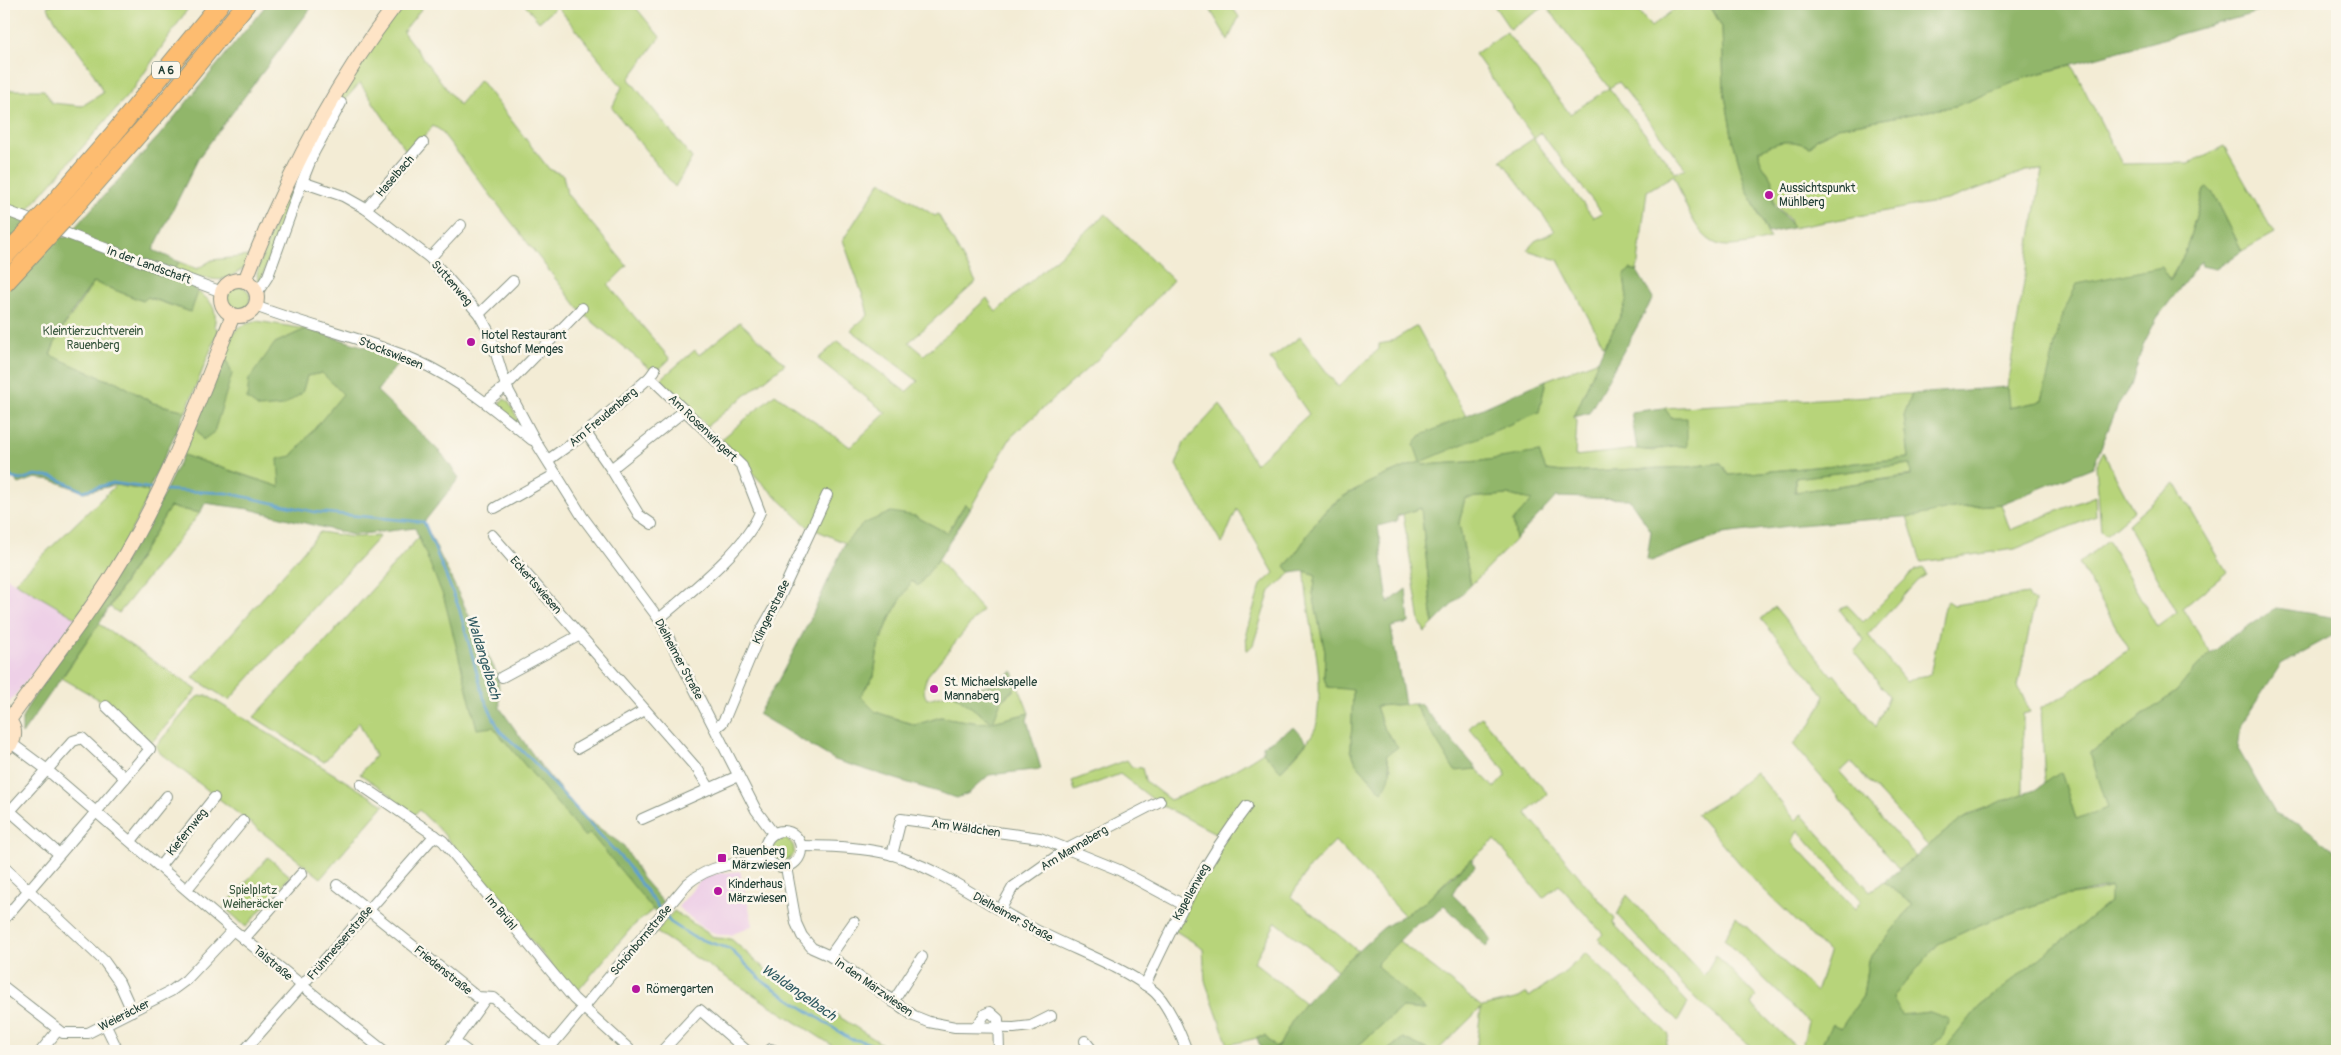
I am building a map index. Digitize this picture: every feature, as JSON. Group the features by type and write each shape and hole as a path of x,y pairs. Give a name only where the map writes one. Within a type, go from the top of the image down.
{"highway":[{"name":"A 6","path":"4,257 48,210 112,136 220,4"},
{"name":"A 6","path":"4,284 164,105 246,4"}],"street":[{"path":"245,281 288,179 310,134 377,28 396,4"},
{"path":"258,295 254,287 245,281 232,281 226,284 222,292 221,302 223,308 233,315 243,316 258,295 314,152 341,103"},
{"name":"Haselbach","path":"366,208 423,143"},
{"name":"Suttenweg","path":"302,182 343,196 366,208 430,258 480,314 490,334 506,386 537,444"},
{"name":"In der Landschaft","path":"4,210 222,292"},
{"path":"430,258 461,225"},
{"path":"480,314 513,281"},
{"name":"Stockswiesen","path":"258,295 284,317 320,326 416,361 486,402 537,444"},
{"path":"486,402 506,386 582,308"},
{"path":"8,746 15,734 6,719 76,629 115,571 150,508 171,466 214,366 233,315"},
{"name":"Am Rosenwingert","path":"653,374 684,411 742,466 760,512 755,526 718,567 660,620"},
{"name":"Am Freudenberg","path":"548,460 586,433 653,374"},
{"path":"611,469 684,411"},
{"path":"586,433 639,515 652,524"},
{"name":"Dielheimer Straße","path":"537,444 582,516 660,620 756,810 773,833"},
{"path":"495,508 556,474"},
{"name":"Klingenstraße","path":"715,728 725,718 761,631 778,601 827,495"},
{"name":"Eckertswiesen","path":"492,535 698,770 710,788"},
{"path":"502,677 580,636"},
{"path":"4,919 150,748 106,706"},
{"path":"578,748 645,710"},
{"path":"59,854 10,811 46,769 73,741 82,738 125,778"},
{"name":"Talstraße","path":"8,746 46,769 233,930 384,1051"},
{"path":"642,819 738,776"},
{"name":"Im Brühl","path":"361,785 443,841 574,1000 631,1051"},
{"path":"131,841 168,796"},
{"name":"Kiefernweg","path":"160,866 214,798"},
{"name":"Am Mannaberg","path":"1000,910 1013,887 1067,849 1160,801"},
{"name":"Kapellenweg","path":"1145,985 1182,904 1225,834 1247,806"},
{"name":"Am Wäldchen","path":"894,850 901,819 1040,838 1067,849"},
{"path":"187,889 243,821"},
{"path":"754,861 764,850 766,840 773,833 787,831 798,839 801,846 800,856 794,863 786,867 777,867 770,863 764,850"},
{"name":"Frühmesserstraße","path":"244,1051 435,835"},
{"name":"Dielheimer Straße","path":"801,846 894,850 903,858 1145,985 1159,997 1180,1034 1187,1051"},
{"path":"1067,849 1119,870 1182,904"},
{"name":"Schönbornstraße","path":"549,1049 696,876 712,869 754,861 770,863"},
{"path":"4,867 28,892 104,960 119,982 132,1011"},
{"name":"In den Märzwiesen","path":"786,867 793,914 802,936 812,948 830,956 914,1016 929,1022 955,1027 999,1028 1031,1026 1051,1016"},
{"path":"244,939 302,873"},
{"name":"Friedenstraße","path":"338,885 477,997 494,998 549,1049"},
{"path":"830,956 854,922"},
{"name":"Weieräcker","path":"58,1030 63,1034 88,1033 171,991 186,980 233,930"},
{"path":"893,1002 922,957"},
{"path":"4,987 58,1030 41,1051"},
{"path":"448,1051 486,998"},
{"path":"662,1051 700,1010 747,1051"},
{"path":"977,1026 985,1014 990,1012 998,1018 999,1051"},
{"path":"105,1024 118,1051"},
{"path":"1085,1041 1093,1051"},
{"path":"455,1042 467,1051"}],"shaded area":[{"path":"4,576 76,618 4,709"},
{"name":"Kinderhaus Märzwiesen","path":"740,871 753,925 731,935 718,935 703,928 678,907 705,875"}],"green space":[{"path":"55,4 191,4 134,88 20,219 10,216 4,222 4,90 44,90 52,103 82,106 103,93 91,70 47,6"},
{"path":"267,4 314,4 199,157 153,250 179,262 170,275 192,285 198,292 191,312 148,297 143,301 94,282 69,317 50,355 107,380 115,381 153,403 186,411 148,491 116,485 84,492 52,480 35,478 19,484 4,469 4,222 10,216 65,238 159,136"},
{"path":"403,4 425,4 403,32 459,105 480,80 549,169 563,175 567,194 627,266 608,285 670,359 655,373 582,313 440,130 433,126 409,155 360,83 331,115 302,166 298,184 259,285 257,274 259,266 286,194 306,149 344,84 373,42"},
{"path":"524,4 633,4 660,37 629,79 692,158 675,187 612,108 622,87 557,6 539,22"},
{"path":"1207,4 1230,4 1239,17 1228,40"},
{"path":"1493,4 1633,4 1651,27 1681,4 1709,4 1722,27 1724,90 1733,141 1746,188 1770,239 1744,245 1728,246 1717,244 1708,239 1693,220 1674,175 1647,191 1637,271 1630,269 1624,276 1627,298 1623,311 1604,347 1558,260 1527,250 1535,241 1555,231 1501,160 1534,138 1475,54 1506,32 1570,114 1609,88 1546,6 1510,29","holes":["1619,82 1685,168 1676,173 1609,88","1541,133 1602,213 1602,214 1593,217 1534,139"]},
{"path":"1709,4 2287,4 2027,77 1956,106 1838,127 1816,139 1810,147 1796,142 1784,142 1759,151 1762,164 1773,183 1774,204 1792,228 1768,233 1746,188 1733,141 1724,90 1722,27"},
{"path":"2072,65 2122,164 2189,163 2224,146 2274,233 2242,251 2213,193 2207,187 2204,189 2185,253 2169,281 2043,395 2042,401 2008,408 2007,387 2042,170 2026,171 1947,200 1792,228 1789,219 1774,203 1772,182 1761,163 1759,151 1784,142 1796,142 1810,147 1816,139 1838,127 1956,106 2027,77"},
{"path":"881,181 935,216 938,214 976,282 909,342 924,355 987,298 996,312 1106,214 1173,280 1099,358 1011,437 970,509 965,504 947,533 915,516 863,524 845,543 807,526 760,481 722,439 775,394 850,447 886,413 818,359 838,341 906,392 918,381 851,330 868,315 843,240"},
{"path":"2207,187 2213,193 2242,251 2216,269 2202,266 2201,261 2157,318 2143,345 2131,385 2119,403 2093,467 2001,504 1953,508 1917,516 1798,525 1723,534 1651,561 1647,559 1651,531 1629,499 1556,497 1516,539 1513,521 1532,500 1508,495 1465,498 1459,523 1471,585 1433,624 1421,508 1397,516 1397,521 1378,526 1388,603 1406,589 1409,623 1391,627 1405,704 1376,706 1383,727 1398,747 1386,756 1390,767 1390,775 1382,792 1356,763 1351,750 1353,690 1327,687 1324,678 1325,652 1313,594 1316,575 1305,571 1291,573 1285,566 1318,520 1332,506 1368,483 1420,462 1414,445 1420,436 1546,380 1539,412 1421,462 1423,465 1481,461 1539,452 1546,470 1563,472 1688,467 1721,463 1729,475 1909,458 1904,415 1912,394 2007,387 2009,408 2042,401 2061,318 2077,284 2162,267 2170,281 2185,253 2204,189","holes":["1910,464 1911,476 1795,492 1795,478"]},
{"path":"248,256 244,268 225,279 169,275 179,262 197,269 212,260"},
{"path":"1630,269 1637,271 1653,298 1589,413 1574,417 1604,347 1623,311 1627,298 1624,276"},
{"name":"Kleintierzuchtverein Rauenberg","path":"94,282 143,301 147,297 190,312 198,292 213,306 215,316 214,327 219,329 186,411 153,403 115,381 107,380 50,356 57,337"},
{"path":"238,286 247,289 250,298 247,307 238,310 229,307 226,298 229,289"},
{"path":"257,321 306,329 275,343 302,393 307,376 322,373 344,394 292,456 280,487 183,455 195,427 203,440 220,366 230,339 238,328"},
{"path":"740,322 785,364 707,426 661,379 695,350 699,355"},
{"path":"1417,326 1466,416 1420,436 1466,441 1539,412 1546,380 1599,360 1574,417 1577,421 1575,456 1637,449 1653,451 1675,444 1672,418 1664,408 1912,394 1904,415 1909,458 1729,475 1721,463 1688,467 1563,472 1546,470 1539,453 1481,461 1423,465 1420,462 1359,487 1328,508 1285,566 1291,573 1270,591 1253,645 1247,651 1246,632 1261,585 1274,573 1237,509 1222,544 1176,465 1184,443 1220,404 1255,464 1309,414 1270,359 1300,337 1338,387 1379,349 1379,344 1390,342"},
{"path":"306,329 402,358 377,391 442,454 459,478 424,522 498,676 500,708 543,769 584,817 624,846 642,878 663,902 655,912 590,833 585,837 493,727 477,729 444,598 415,528 353,535 249,509 205,503 200,513 170,507 99,624 22,734 22,719 28,706 151,520 183,455 280,487 278,459 292,456 343,394 322,373 307,376 302,393 283,406 259,408 247,399 249,379 275,343"},
{"path":"224,353 232,374 214,432 203,440 195,427"},
{"path":"504,399 508,401 522,426 500,408 500,402"},
{"path":"1664,408 1672,418 1687,418 1687,447 1674,446 1651,450 1637,449 1631,412"},
{"path":"2103,452 2134,511 2107,534 2101,531 2096,466"},
{"path":"1910,464 1912,475 1796,492 1795,478"},
{"path":"2175,483 2227,572 2183,608 2211,654 2197,666 2177,691 2090,753 2109,808 2076,819 2061,773 2045,784 2041,708 2067,694 2129,649 2079,563 2108,540 2157,627 2177,612 2128,524"},
{"path":"116,485 148,491 149,494 125,542 76,618 15,582"},
{"path":"1508,495 1532,500 1513,521 1516,539 1471,585 1459,523 1465,498"},
{"path":"2095,496 2096,516 2015,549 1921,562 1907,516 1953,508 2001,504 2010,530"},
{"path":"965,504 970,509 938,560 918,586 912,581 891,616 878,647 874,676 860,696 876,712 915,725 941,717 979,723 991,722 952,693 990,685 1013,671 1017,686 1001,701 993,722 1029,713 1027,720 1041,769 989,775 969,793 957,798 835,760 758,714 810,620 845,543 863,524 891,512 915,516 947,533"},
{"path":"170,507 200,513 119,613 110,607"},
{"path":"1421,508 1433,624 1425,632 1420,622 1403,514"},
{"path":"320,532 351,537 380,536 229,700 193,678"},
{"path":"424,535 482,698 530,760 655,908 632,927 575,994 442,832 419,810 413,816 388,800 392,796 360,774 375,756 359,722 324,762 254,717 324,643 418,538"},
{"path":"938,560 982,610 928,675 924,687 927,699 952,693 992,722 1001,701 1013,691 1017,683 1029,713 993,722 979,723 941,717 915,725 876,712 860,696 874,676 878,647 891,616 912,580 918,585"},
{"path":"1924,568 1926,575 1917,581 1868,635 1906,682 1917,677 1930,675 1944,607 1948,601 1954,605 2028,594 2035,601 2018,686 2030,712 2023,714 2023,794 1971,813 1928,846 1851,762 1840,772 1916,856 1899,869 1793,744 1811,724 1825,696 1761,619 1775,607 1832,676 1834,674 1876,727 1889,696 1854,652 1864,640 1839,609 1848,606 1863,622 1915,570"},
{"path":"1305,571 1316,575 1313,594 1325,652 1324,678 1327,687 1353,689 1351,750 1356,763 1382,792 1391,768 1386,756 1397,747 1383,727 1376,706 1414,704 1455,770 1477,769 1494,788 1505,776 1505,771 1469,728 1481,717 1548,794 1526,813 1615,919 1613,923 1688,1003 1678,1021 1598,939 1603,934 1559,885 1543,898 1495,840 1453,874 1425,902 1404,915 1335,841 1309,868 1291,896 1358,951 1337,970 1276,922 1254,962 1305,1003 1294,1017 1279,1046 1275,1047 1265,1036 1228,1045 1205,981 1203,948 1174,930 1225,838 1159,804 1120,774 1075,791 1072,781 1127,760 1132,767 1142,768 1145,781 1170,800 1218,779 1263,752 1281,771 1300,751 1315,729 1317,722 1319,675 1308,606"},
{"path":"2277,608 2337,618 2337,633 2281,664 2241,725 2238,749 2275,813 2300,825 2337,853 2337,1051 1943,1051 1979,1007 2110,902 2110,887 2064,896 2019,910 1979,925 1938,944 1893,997 1901,1015 1930,1012 1949,1019 1943,1036 1926,1051 1829,1051 1823,1041 1832,1024 1841,1028 1863,996 1868,961 1913,904 1884,882 1961,819 1999,802 2035,790 2061,772 2076,819 2108,808 2090,753 2177,691 2197,666 2231,637"},
{"path":"99,624 197,690 152,742 100,700 62,678"},
{"path":"206,695 384,805 321,878 160,753 156,746 197,697"},
{"path":"1414,704 1420,704 1477,769 1455,771"},
{"path":"1294,727 1307,742 1281,771 1263,752 1263,746"},
{"path":"1756,772 1796,821 1801,814 1870,891 1884,882 1913,904 1868,961 1863,996 1841,1028 1832,1025 1823,1041 1829,1051 1801,1051 1808,1022 1724,939 1736,917 1816,992 1829,953 1755,881 1697,814 1724,798","holes":["1798,830 1861,901 1855,909 1792,842"]},
{"path":"783,839 791,842 794,850 791,858 783,861 775,858 772,850 775,842"},
{"name":"Spielplatz Weiheräcker","path":"268,857 290,876 246,927 224,907"},
{"path":"1472,858 1475,867 1460,880 1452,894 1473,915 1491,940 1486,947 1444,905 1433,916 1416,924 1378,962 1377,966 1426,1010 1401,1008 1352,1051 1262,1051 1257,1038 1265,1036 1275,1047 1279,1046 1294,1017 1337,970 1383,928 1425,902"},
{"path":"2111,887 2110,902 1979,1007 1943,1051 1926,1051 1943,1036 1930,1012 1900,1016 1893,997 1938,944 1979,925 2019,910 2064,896 2099,891"},
{"path":"1627,895 1704,976 1716,955 1756,996 1751,1004 1800,1051 1756,1051 1693,996 1617,915"},
{"path":"674,911 715,938 731,939 766,970 893,1051 841,1051 656,932"},
{"path":"1399,941 1482,1007 1519,998 1527,993 1529,997 1565,972 1586,953 1669,1035 1664,1051 1476,1051 1481,1008 1437,1051 1430,1051 1403,1038 1387,1051 1352,1051 1401,1008 1424,1010 1377,966 1378,961"},
{"path":"1403,1038 1430,1051 1387,1051"}],"waterway":[{"name":"Waldangelbach","path":"4,466 12,478 21,480 35,475 54,477 83,491 113,483 154,489"},
{"name":"Waldangelbach","path":"164,490 227,493 315,512 424,522 459,608 484,698 500,731 531,759 624,861 661,911"},
{"name":"Waldangelbach","path":"665,915 670,922 693,937 730,949 764,982 850,1039 870,1044 879,1051"}],"place":[{"name":"Aussichtspunkt Mühlberg","path":"1769,195"},
{"name":"Hotel Restaurant Gutshof Menges","path":"471,342"},
{"name":"St. Michaelskapelle Mannaberg","path":"934,689"},
{"name":"Rauenberg Märzwiesen","path":"722,858"},
{"name":"Kinderhaus Märzwiesen","path":"718,891"},
{"name":"Römergarten","path":"636,989"}]}
